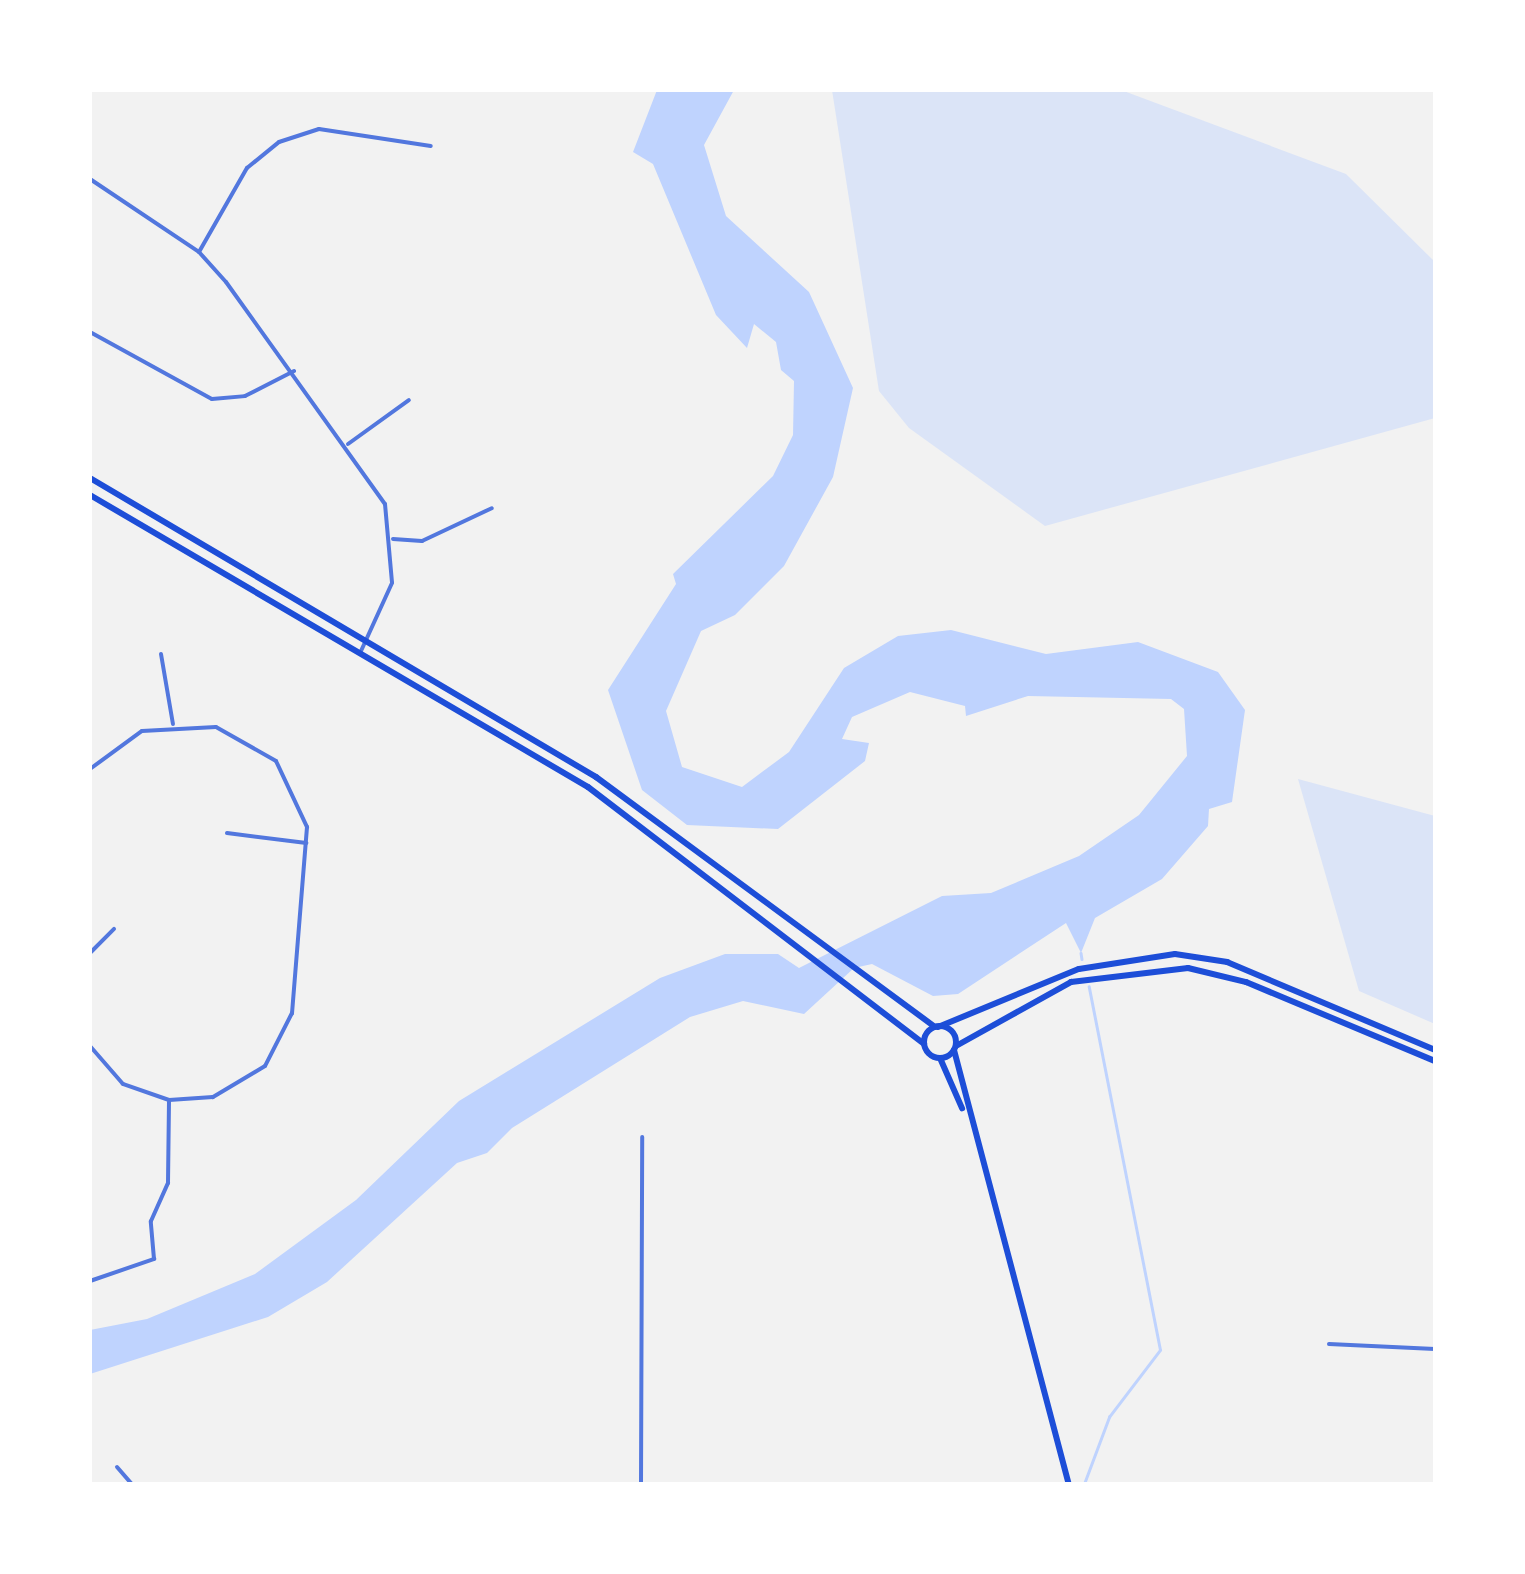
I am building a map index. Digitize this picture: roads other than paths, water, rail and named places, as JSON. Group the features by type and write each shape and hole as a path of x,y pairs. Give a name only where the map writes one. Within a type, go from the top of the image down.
{"main road":[{"path":"90,478 631,802 936,1027 955,1048 966,1114 1066,1484"},
{"path":"90,495 361,652 624,812 817,957 940,1058 966,1114"},
{"path":"624,812 631,802"},
{"path":"924,1044 936,1027 1079,969 1175,954 1227,962 1435,1050"},
{"path":"940,1058 1071,982 1188,968 1246,982 1435,1061"}],"street":[{"path":"200,252 247,168 280,142 319,130 431,146"},
{"path":"90,179 200,252 294,371 386,504 393,539 380,616 361,652"},
{"path":"90,332 197,394 235,399 294,371"},
{"path":"346,445 409,400"},
{"path":"393,539 422,541 492,508"},
{"path":"161,654 173,724"},
{"path":"90,769 119,744 173,724 216,727 263,749 304,806 306,843 283,1044 232,1089 169,1100 123,1084 90,1046"},
{"path":"226,833 306,843"},
{"path":"90,953 114,928"},
{"path":"90,1281 154,1258 152,1211 168,1183 169,1100"},
{"path":"641,1484 642,1136"},
{"path":"1329,1344 1435,1350"},
{"path":"117,1467 132,1484"}],"water":[{"path":"657,90 734,90 704,145 726,216 809,292 853,388 833,477 784,566 735,615 701,631 666,711 682,767 742,787 789,752 844,668 898,636 951,630 1046,654 1138,642 1218,672 1245,710 1232,802 1209,809 1208,826 1162,879 1095,918 1081,953 1066,923 958,994 933,996 872,964 854,968 804,1014 743,1001 690,1017 512,1128 487,1153 457,1163 327,1282 268,1317 90,1374 90,1330 147,1319 255,1274 356,1200 459,1101 660,978 725,954 778,954 799,968 942,896 991,893 1079,856 1139,815 1187,756 1184,709 1171,699 1028,696 966,716 965,706 910,692 852,717 842,739 869,743 865,761 778,829 687,825 642,790 608,690 676,584 673,574 773,476 793,435 794,381 781,370 776,342 754,324 747,348 716,315 653,164 633,152"}],"waterway":[{"path":"1081,953 1082,959"},
{"path":"1084,1484 1109,1417 1160,1350 1089,987"}]}
